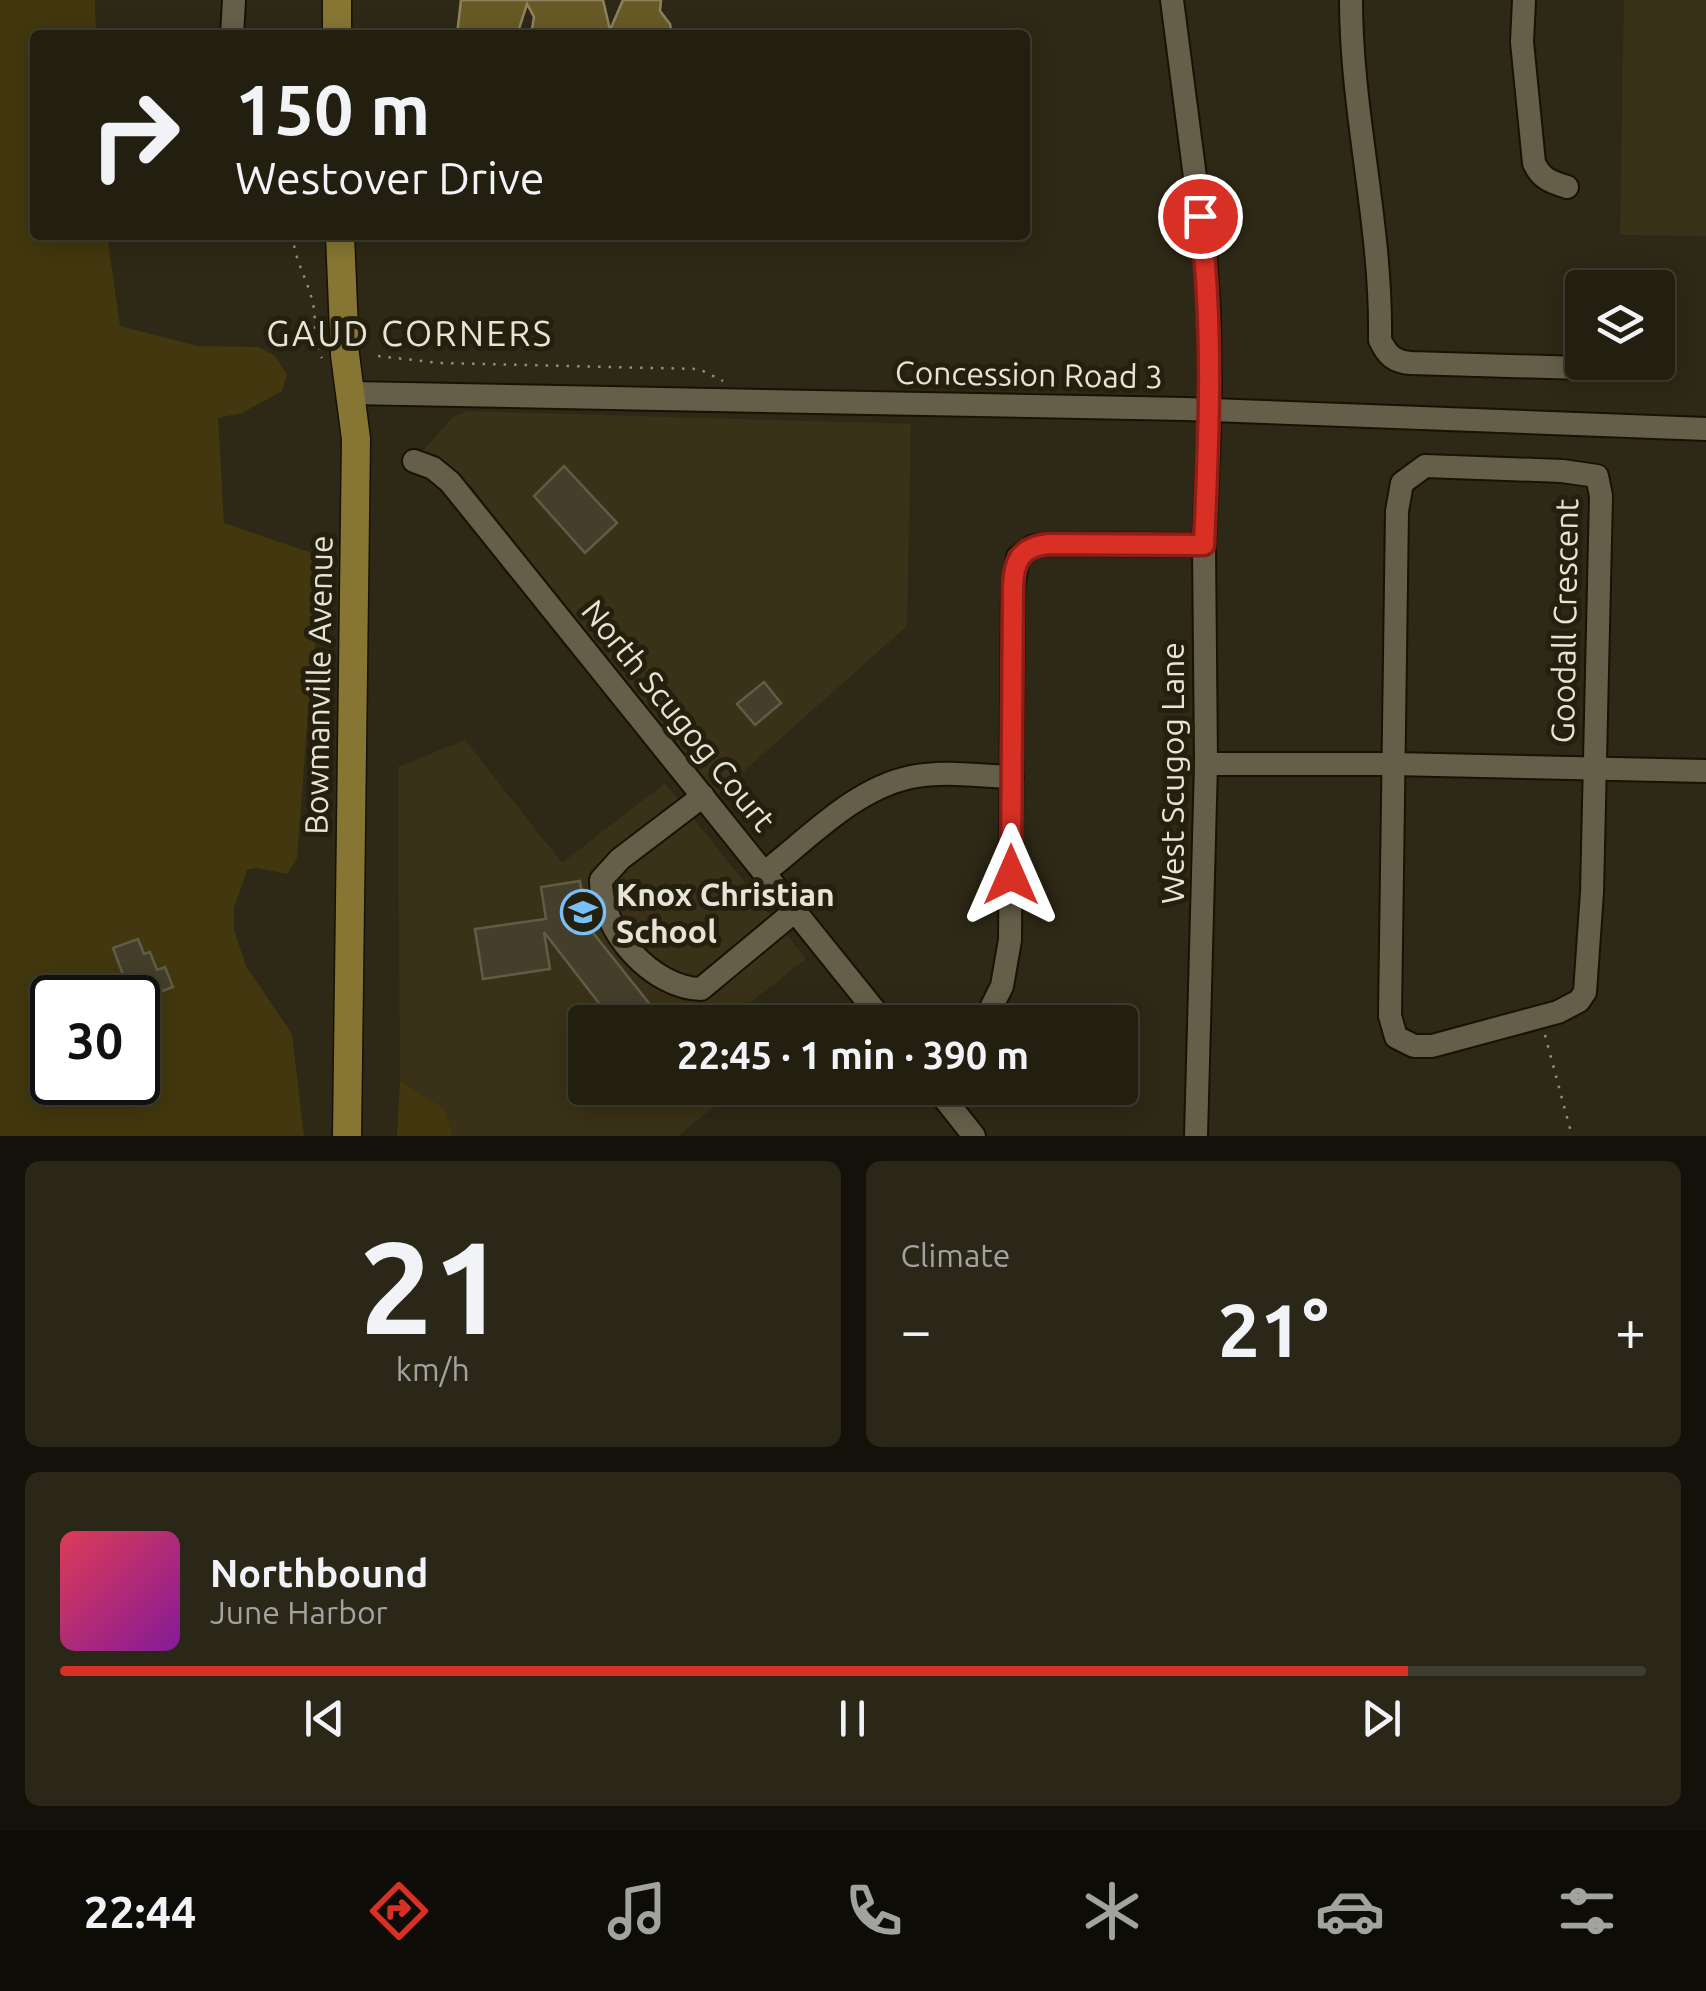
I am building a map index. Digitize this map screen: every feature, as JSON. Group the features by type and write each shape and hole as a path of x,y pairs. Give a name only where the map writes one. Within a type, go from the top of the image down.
{"main road":[{"path":"337,0 337,30"},
{"name":"Bowmanville Avenue","path":"340,240 345,356 356,440 347,1136"}],"street":[{"path":"232,30 234,0"},
{"name":"West Scugog Lane","path":"1172,0 1207,282 1210,410 1204,545 1206,764 1196,1136"},
{"path":"1351,0 1351,41 1377,239 1380,340 1384,350 1391,358 1411,363 1565,368"},
{"path":"1524,0 1522,42 1534,163 1548,181 1567,187"},
{"name":"Concession Road 3","path":"350,394 1210,410 1706,428"},
{"name":"North Scugog Court","path":"414,462 433,468 450,482 870,1005"},
{"name":"Goodall Crescent","path":"1393,764 1397,511 1402,483 1426,466 1562,470 1597,476 1601,496 1594,769"},
{"path":"995,1005 1008,966 1014,568 1018,557 1034,546 1048,544 1204,545"},
{"path":"1206,764 1706,771"},
{"path":"1393,764 1390,1016 1396,1036 1424,1047 1558,1012 1579,1001 1585,992 1594,769"},
{"path":"764,873 848,806 884,785 940,774 1012,777"},
{"path":"703,796 620,860 601,880 608,912 627,944 668,982 701,988 795,910"},
{"path":"949,1105 974,1136"}],"path":[{"path":"293,240 313,302 318,351 322,358 345,356"},
{"path":"378,356 440,363 699,369"},
{"path":"1544,1034 1572,1136"}],"shaded area":[{"path":"0,0 95,0 96,30 30,30 30,240 108,240 120,326 198,346 258,347 275,356 287,375 282,391 242,413 218,418 224,523 309,552 316,564 315,664 297,858 287,874 258,868 247,870 234,908 234,930 246,966 292,1034 304,1136 0,1136"},
{"path":"461,0 603,0 610,30 532,30 534,17 527,4 519,30 458,30"},
{"path":"623,0 661,0 660,11 671,30 610,30"},
{"path":"1624,0 1706,0 1706,236 1620,235"},
{"path":"467,411 911,424 907,626 718,794 470,485 422,452 453,417"},
{"name":"Knox Christian School","path":"465,740 562,863 665,783 806,959 747,1005 568,1005 568,1105 716,1105 678,1136 453,1136 444,1108 400,1081 398,767"},
{"path":"400,1081 444,1108 453,1136 397,1136"}],"building":[{"path":"564,466 617,523 585,553 534,496"},
{"path":"764,682 781,703 755,725 737,704"},
{"path":"580,881 586,924 650,1005 600,1005 544,932 550,969 483,979 475,929 546,919 541,887"},
{"path":"138,939 144,954 150,952 157,970 165,967 173,987 160,992 160,975 123,975 113,948"}],"place":[{"name":"Knox Christian School","path":"583,912"}],"district":[{"name":"GAUD CORNERS","path":"410,333"}],"route":[{"path":"1011,875 1013,587 1018,557 1024,550 1048,544 1204,545 1210,410 1207,282 1200,216"}]}
